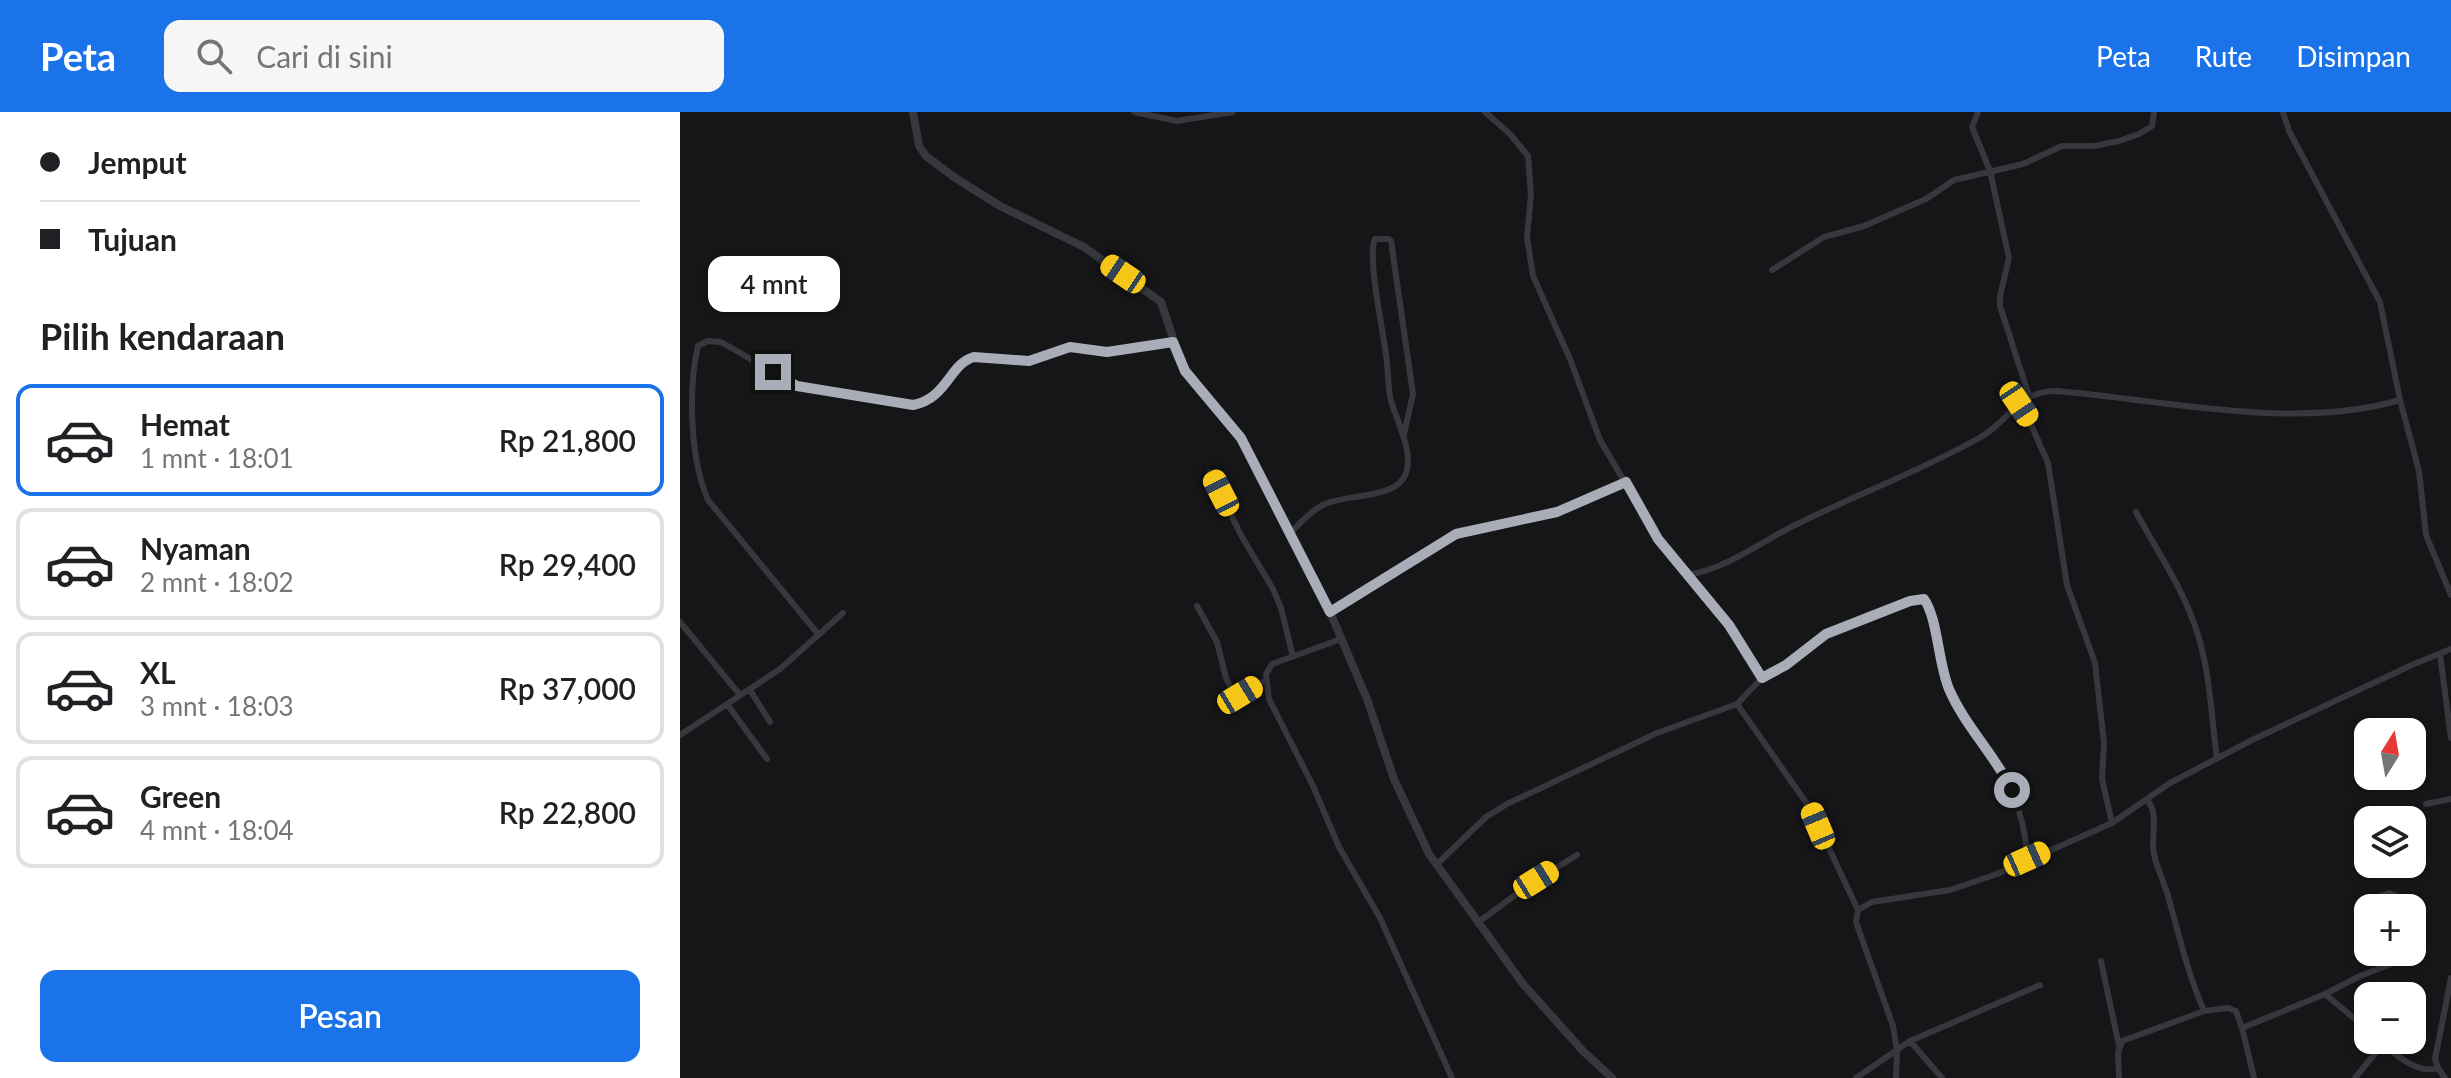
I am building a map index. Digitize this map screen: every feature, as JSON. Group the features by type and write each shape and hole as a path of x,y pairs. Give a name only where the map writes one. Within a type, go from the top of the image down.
{"street":[{"path":"913,112 916,135 926,156 985,197 1084,247 1161,302 1185,371 1241,438 1330,612 1367,699 1394,779 1436,865 1551,1018 1612,1078"},
{"path":"1134,112 1169,121 1233,112"},
{"path":"1485,112 1510,134 1528,156 1531,195 1527,237 1533,276 1570,359 1593,423 1658,539 1729,625 1762,678"},
{"path":"1978,112 1972,127 1990,171 2009,258 2000,306 2029,396"},
{"path":"1772,270 1824,237 1864,226 1926,199 1954,180 2023,164 2062,146 2094,146 2129,138 2152,126 2154,112"},
{"path":"2283,112 2289,131 2380,302 2421,483 2426,535 2451,595"},
{"path":"1290,533 1327,503 1386,490 1401,481 1407,462 1404,434 1413,394 1410,366 1391,241 1379,238 1372,245 1390,396 1396,421 1404,434"},
{"path":"818,634 708,500 697,473 693,365 698,346 708,341 736,348 797,386 913,405 927,402 939,393 967,359 974,357 1029,361 1070,347 1107,352 1173,342"},
{"path":"1688,575 1714,569 1794,526 1888,484 1982,436 2039,391 2168,404 2315,413 2346,411 2400,400"},
{"path":"2019,404 2048,463 2067,585 2095,663 2104,743 2102,779 2112,823"},
{"path":"1210,472 1242,537 1273,589 1293,657"},
{"path":"1330,612 1456,534 1557,512 1626,482"},
{"path":"2136,512 2194,622 2205,665 2217,759"},
{"path":"1436,865 1486,817 1507,804 1657,733 1737,704 1762,678 1786,665 1826,634 1910,601 1924,599 1947,686 2012,790 2023,820 2027,859"},
{"path":"1197,606 1217,642 1233,693 1240,695 1266,680"},
{"path":"680,735 780,669 843,613"},
{"path":"680,622 740,695"},
{"path":"1341,639 1272,664 1266,680 1269,699 1313,786 1339,847 1380,918 1452,1078"},
{"path":"1858,910 1872,902 1950,890 1997,874 2112,823 2170,783 2451,649"},
{"path":"2440,654 2451,738"},
{"path":"750,690 770,722"},
{"path":"727,704 767,759"},
{"path":"1737,704 1810,808 1858,910 1856,922 1893,1026 1897,1050 1896,1078"},
{"path":"2426,804 2451,799"},
{"path":"2147,800 2153,809 2152,844 2156,860 2204,1011"},
{"path":"1477,923 1577,855"},
{"path":"2101,961 2119,1046 2119,1078"},
{"path":"2242,1028 2386,966"},
{"path":"2445,1078 2435,1059 2451,978"},
{"path":"1856,1078 1910,1041 2040,985"},
{"path":"2325,994 2354,1018"},
{"path":"2119,1046 2131,1037 2204,1011 2233,1009 2239,1015 2254,1078"},
{"path":"1910,1041 1942,1078"},
{"path":"2355,1078 2372,1054"},
{"path":"2399,1054 2420,1068 2438,1068"}],"route":[{"path":"773,372 797,386 913,405 927,402 939,393 962,363 974,357 1029,361 1070,347 1107,352 1173,342 1185,371 1241,438 1330,612 1456,534 1557,512 1626,482 1658,539 1729,625 1762,678 1786,665 1826,634 1910,601 1924,599 1928,604 1947,686 1959,710 1999,766 2012,790"}]}
